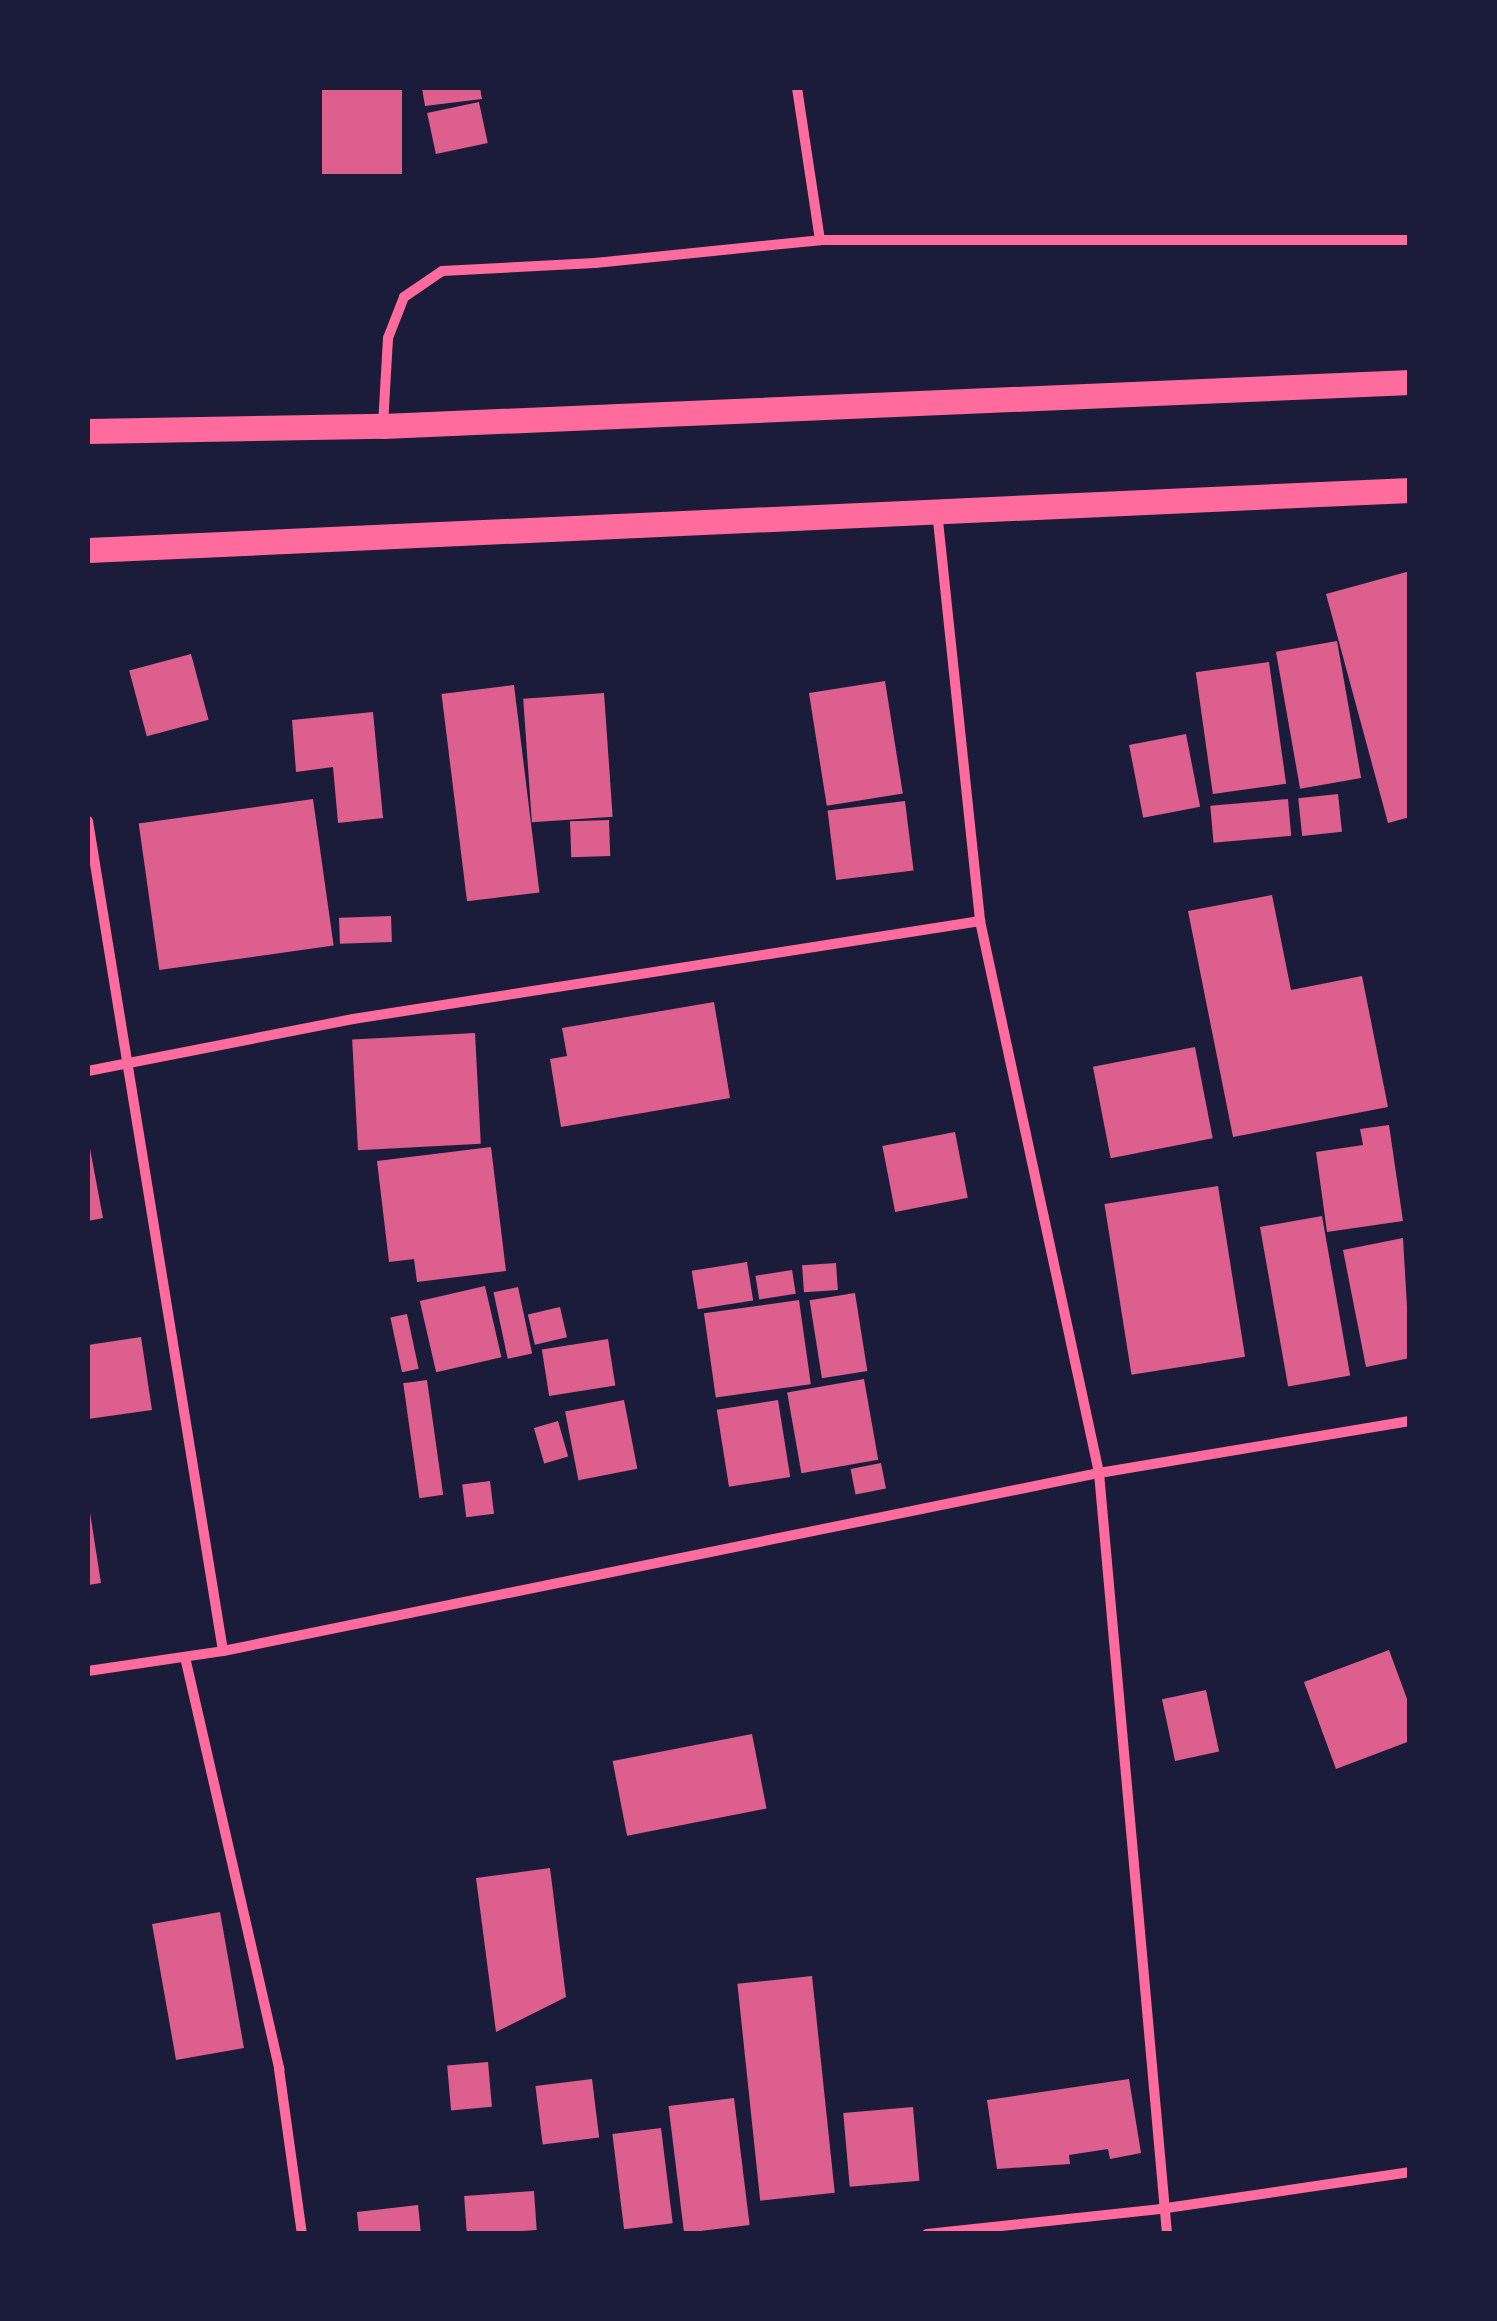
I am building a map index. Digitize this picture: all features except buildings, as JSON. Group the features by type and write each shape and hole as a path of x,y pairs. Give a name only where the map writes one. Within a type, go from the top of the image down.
{"main road":[{"path":"88,432 382,426 1410,382"},
{"path":"88,550 1410,490"}],"street":[{"path":"796,88 820,240"},
{"path":"382,426 388,338 404,296 442,270 820,240 1410,240"},
{"path":"937,510 980,921 1099,1474 1160,2209 1166,2234"},
{"path":"88,821 223,1651"},
{"path":"88,1071 353,1019 980,921"},
{"path":"88,1671 223,1651 1099,1474 1410,1421"},
{"path":"185,1657 280,2069 302,2234"},
{"path":"927,2234 1160,2209 1410,2172"}]}
